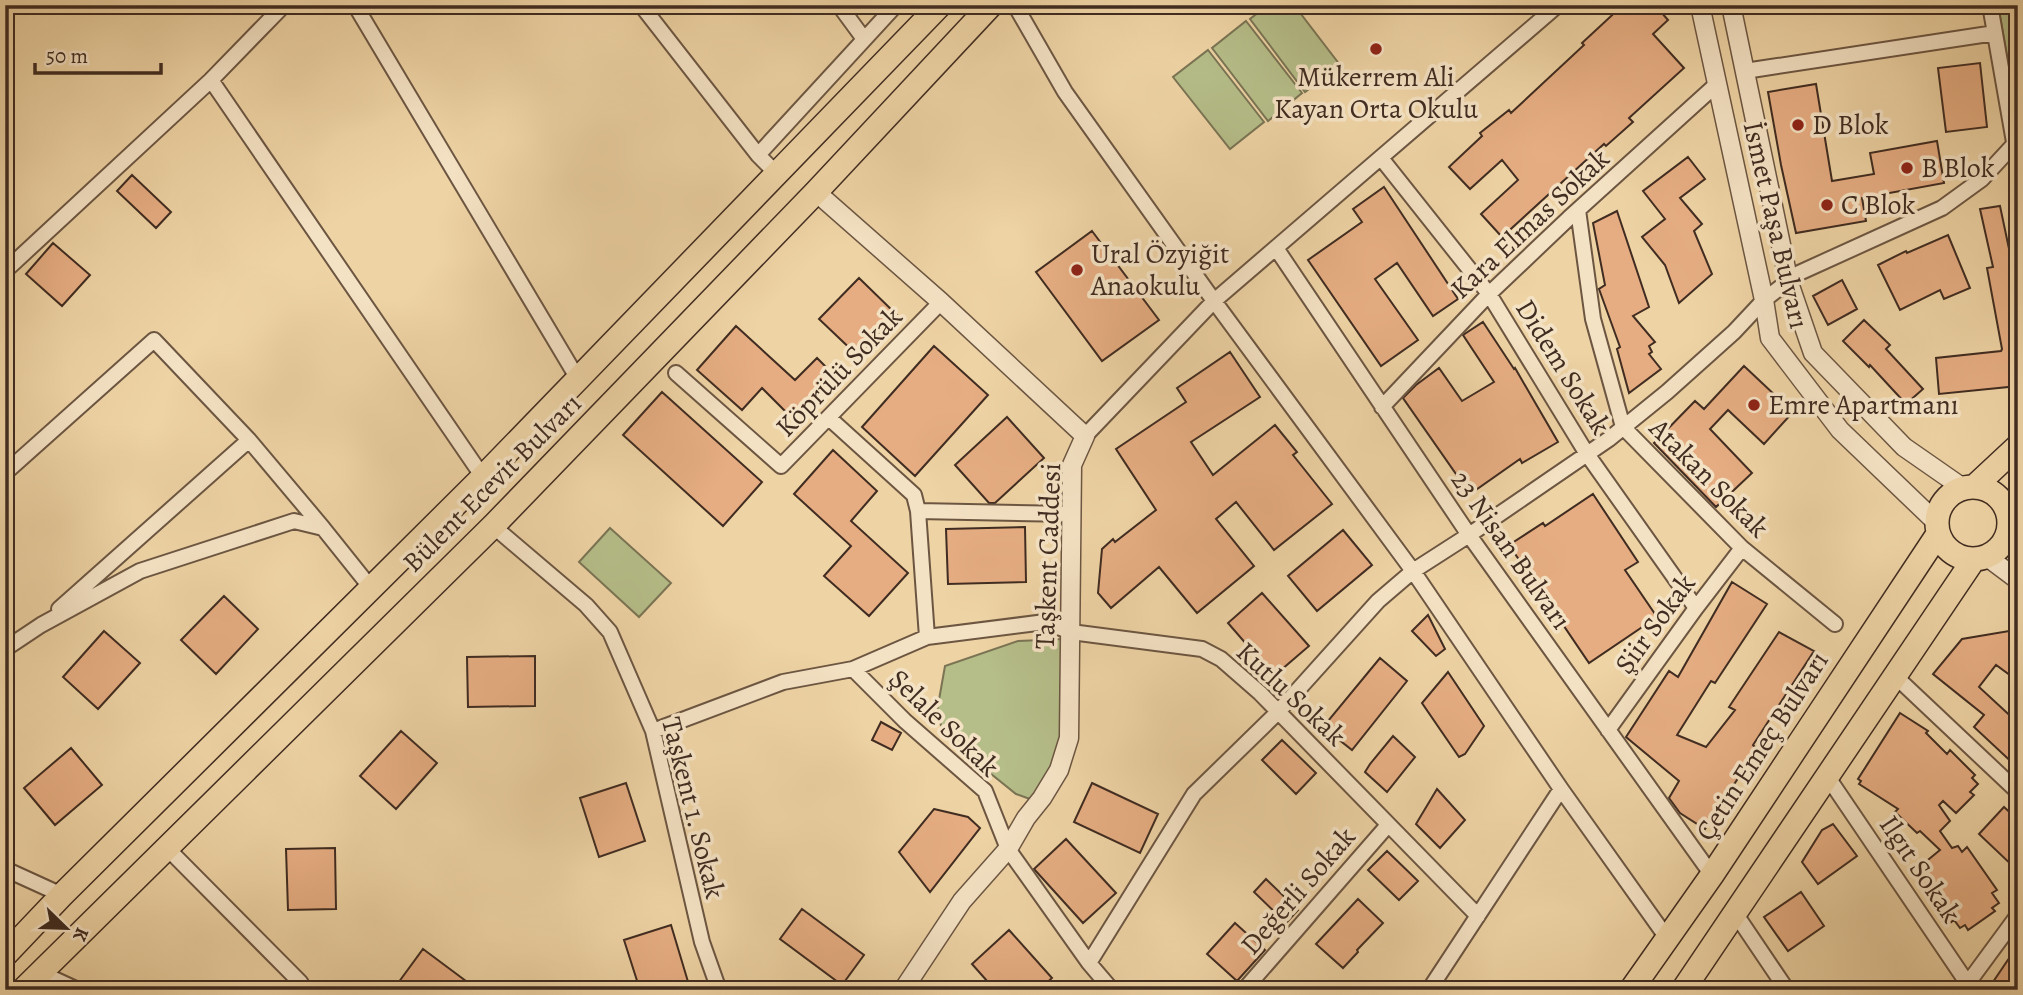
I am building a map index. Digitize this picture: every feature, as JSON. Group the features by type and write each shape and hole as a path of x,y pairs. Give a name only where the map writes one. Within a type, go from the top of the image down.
{"main road":[{"name":"Bülent Ecevit Bulvarı","path":"5,955 62,895 483,477 940,5"},
{"name":"Bülent Ecevit Bulvarı","path":"23,990 493,526 816,192 990,5"},
{"path":"1969,488 2018,446"},
{"path":"1969,488 1986,489 1996,496 2013,521 1997,550 1980,558 1963,558 1952,552 1944,545 1938,528 1939,511 1944,501 1953,493 1969,488"},
{"name":"Çetin Emeç Bulvarı","path":"1631,990 1712,875 1938,528"},
{"path":"1689,987 1827,776 1980,558"}],"street":[{"path":"5,271 211,80 284,5"},
{"path":"355,5 578,379"},
{"path":"640,5 758,155 777,174"},
{"path":"839,5 864,39"},
{"path":"758,155 896,5"},
{"path":"1014,5 1065,93 1413,571 1561,789 1667,938"},
{"path":"1085,436 1214,301 1558,5"},
{"name":"İsmet Paşa Bulvarı","path":"1700,5 1770,338 1840,430 1938,528"},
{"name":"İsmet Paşa Bulvarı","path":"1731,5 1788,283 1813,353 1904,447 1969,488"},
{"path":"1990,5 2018,165"},
{"path":"1745,71 1994,33"},
{"path":"211,80 483,477"},
{"name":"Kara Elmas Sokak","path":"1382,407 1489,294 1717,84"},
{"path":"1089,963 1194,794 1278,712 1378,601 1413,571 1623,427 1734,332 1764,300 1799,274 1942,208 1982,178 2016,143"},
{"name":"Didem Sokak","path":"1381,158 1489,294 1587,454 1696,608"},
{"name":"Taşkent Caddesi","path":"816,192 941,302 1085,436 1072,465 1069,738 1059,770 1008,849 962,901 903,990"},
{"name":"Atakan Sokak","path":"1578,210 1593,319 1623,427 1742,548 1835,624"},
{"name":"23 Nisan Bulvarı","path":"1276,248 1469,535 1712,875"},
{"name":"Köprülü Sokak","path":"676,373 781,466 941,302"},
{"path":"5,473 154,340 249,440 371,588"},
{"path":"829,418 914,495 918,511 928,637"},
{"path":"41,625 249,440"},
{"path":"918,511 1071,514"},
{"path":"5,649 41,625 140,570 294,522 323,528"},
{"name":"Taşkent 1. Sokak","path":"493,526 586,605 610,632 653,732 702,942 719,990"},
{"name":"Şiir Sokak","path":"1608,730 1742,548"},
{"path":"1980,558 2018,580"},
{"name":"Kutlu Sokak","path":"653,732 783,682 853,669 928,637 1045,622 1071,632 1202,649 1221,660 1260,693 1478,916"},
{"name":"Şelale Sokak","path":"853,669 905,721 985,791 1008,849 1089,963 1112,990"},
{"path":"1895,676 2018,792"},
{"name":"Ilgıt Sokak","path":"1827,776 1970,987"},
{"path":"1429,990 1561,789"},
{"name":"Değerli Sokak","path":"1244,990 1388,825"},
{"path":"166,847 305,990"},
{"path":"5,869 62,895"},
{"path":"1735,913 1787,990"},
{"path":"1970,987 2018,915"},
{"path":"40,973 78,990"}],"green space":[{"path":"1268,5 1294,5 1340,65 1305,92 1250,19"},
{"path":"1998,5 2018,5 2018,93 2011,79"},
{"path":"1246,21 1302,93 1268,121 1212,48"},
{"path":"1208,50 1264,122 1230,149 1173,77"},
{"path":"610,528 671,583 639,617 579,562"},
{"path":"1064,639 1064,737 1054,770 1030,799 1016,794 944,736 937,711 945,666 1018,641"}],"building":[{"path":"1623,5 1655,5 1668,20 1653,34 1684,68 1629,118 1633,122 1606,146 1604,144 1502,237 1481,214 1518,180 1502,160 1470,189 1449,167 1482,136 1480,133 1509,110 1511,113"},
{"path":"1980,63 1987,127 1946,132 1938,68"},
{"path":"1816,84 1832,181 1874,174 1870,153 1937,141 1944,183 1862,198 1866,221 1796,233 1768,92"},
{"path":"1688,157 1705,179 1680,198 1702,224 1694,231 1712,274 1679,303 1665,265 1642,237 1665,219 1643,191"},
{"path":"132,175 171,212 156,228 117,191"},
{"path":"1384,187 1458,299 1433,316 1397,263 1375,279 1418,340 1381,366 1308,260 1362,222 1353,209"},
{"path":"2000,206 2012,263 2016,262 2018,272 2018,386 1939,394 1936,358 2002,349 1987,268 1993,267 1980,209"},
{"path":"1617,211 1649,307 1633,316 1655,342 1649,346 1652,352 1649,354 1661,369 1629,393 1617,349 1620,347 1599,289 1605,285 1593,223"},
{"path":"1092,231 1159,320 1102,361 1036,272"},
{"path":"1948,235 1970,288 1944,299 1940,290 1900,310 1878,265"},
{"path":"53,243 90,275 62,306 26,274"},
{"path":"859,278 897,315 858,356 819,319"},
{"path":"1842,280 1857,309 1828,325 1813,296"},
{"path":"1864,320 1890,345 1886,349 1923,389 1906,404 1870,365 1869,367 1843,341"},
{"path":"1483,322 1515,368 1558,442 1522,463 1520,459 1470,494 1403,398 1439,368 1462,401 1494,382 1463,335"},
{"path":"736,326 795,380 817,358 835,376 793,419 762,388 742,410 697,370"},
{"path":"934,346 988,395 915,476 862,427"},
{"path":"1230,352 1260,397 1191,442 1213,475 1275,425 1297,452 1293,455 1332,504 1274,550 1236,502 1216,519 1254,566 1197,613 1159,567 1111,608 1098,593 1102,549 1156,510 1116,449 1186,402 1177,388"},
{"path":"1744,366 1793,412 1764,444 1728,410 1710,429 1752,473 1716,507 1654,443 1695,401 1704,409"},
{"path":"662,392 762,482 723,526 623,435"},
{"path":"1007,417 1044,458 995,503 989,503 955,465"},
{"path":"833,450 877,491 851,521 908,573 869,616 824,576 851,546 794,494"},
{"path":"1593,494 1638,562 1625,570 1657,617 1589,663 1509,545 1543,523 1545,526"},
{"path":"1025,527 1026,582 948,584 946,529"},
{"path":"1343,530 1372,565 1317,611 1288,576"},
{"path":"1732,582 1767,604 1715,683 1711,681 1677,735 1706,747 1735,710 1729,707 1779,632 1814,651 1753,745 1757,749 1705,829 1680,813 1669,798 1679,781 1626,737 1669,671 1678,677"},
{"path":"1262,593 1309,646 1274,676 1228,623"},
{"path":"224,596 258,629 216,674 181,640"},
{"path":"1428,615 1445,649 1436,656 1412,631"},
{"path":"104,631 140,663 98,709 63,677"},
{"path":"2009,631 2018,638 2018,681 1996,665 1979,687 2018,723 2018,768 1974,727 1984,715 1933,674 1962,639"},
{"path":"535,656 535,706 468,707 467,657"},
{"path":"1380,658 1407,681 1352,750 1323,727"},
{"path":"1448,672 1484,726 1465,754 1459,757 1422,703"},
{"path":"1900,713 1928,731 1926,733 1947,754 1950,750 1975,775 1972,778 1978,784 1970,792 1974,795 1956,813 1943,801 1939,805 1950,821 1940,831 1952,848 1958,846 1962,852 1967,847 1997,890 1992,893 1999,903 1992,908 1995,911 1968,930 1965,925 1960,928 1954,920 1950,923 1921,880 1923,878 1917,869 1940,850 1895,812 1898,809 1859,784 1861,781 1858,779"},
{"path":"881,722 901,733 892,750 872,740"},
{"path":"401,731 437,763 396,809 360,776"},
{"path":"1393,736 1415,757 1387,792 1365,772"},
{"path":"1282,740 1316,773 1296,794 1262,760"},
{"path":"71,748 102,785 55,825 24,788"},
{"path":"626,783 645,841 599,857 580,798"},
{"path":"1092,783 1158,814 1140,853 1074,822"},
{"path":"1437,789 1465,820 1440,848 1416,824"},
{"path":"2004,807 2018,820 2018,871 1979,834"},
{"path":"934,809 968,817 980,828 930,892 899,852"},
{"path":"1833,824 1857,856 1818,884 1802,862 1822,830"},
{"path":"1066,839 1116,893 1083,923 1034,869"},
{"path":"335,848 336,909 288,910 286,849"},
{"path":"1387,851 1418,881 1399,900 1368,870"},
{"path":"1266,879 1298,910 1286,923 1254,892"},
{"path":"1801,892 1824,926 1788,951 1764,917"},
{"path":"1358,899 1383,923 1343,968 1316,944"},
{"path":"802,909 864,955 842,985 780,939"},
{"path":"1235,923 1265,950 1237,981 1207,954"},
{"path":"671,925 689,985 671,990 640,990 624,940"},
{"path":"1009,930 1052,978 1039,990 995,990 972,964"},
{"path":"2018,945 2018,990 2005,990 1993,982"},
{"path":"423,949 478,990 393,990"}],"place":[{"name":"Mükerrem Ali Kayan Orta Okulu","path":"1376,49"},
{"name":"D Blok","path":"1798,125"},
{"name":"B Blok","path":"1907,168"},
{"name":"C Blok","path":"1827,205"},
{"name":"Ural Özyiğit Anaokulu","path":"1077,270"},
{"name":"Emre Apartmanı","path":"1754,405"}]}
